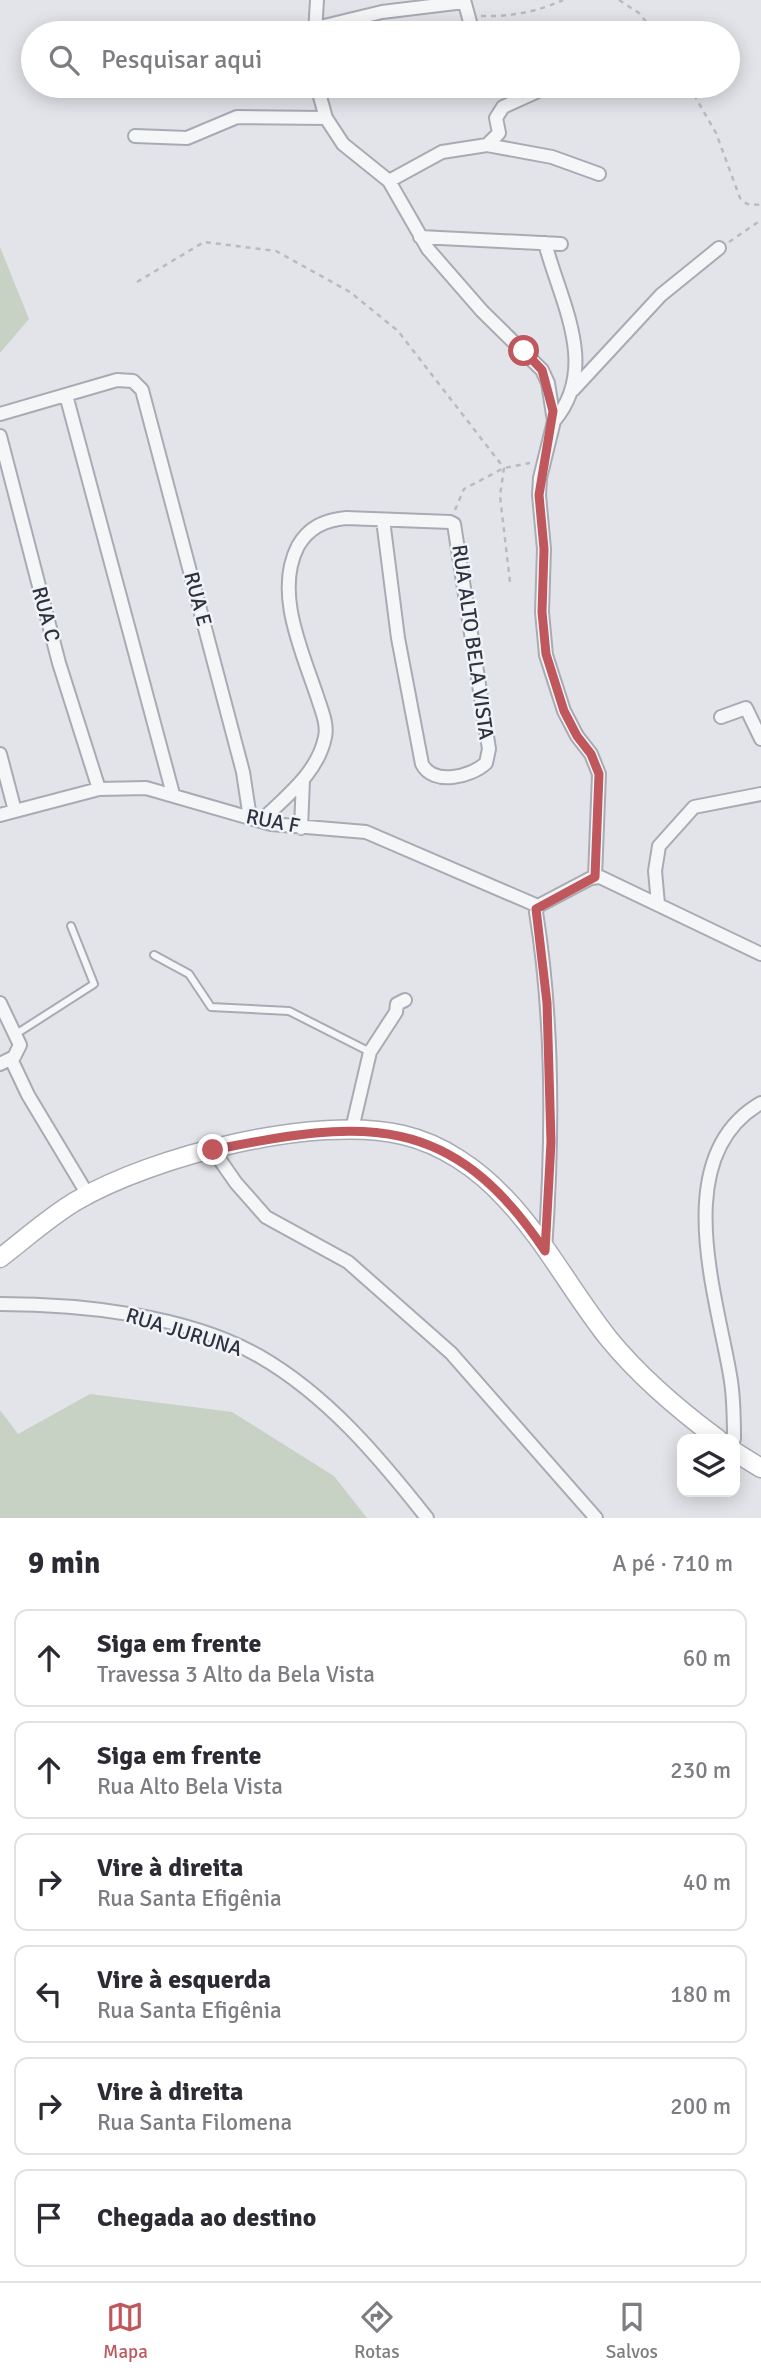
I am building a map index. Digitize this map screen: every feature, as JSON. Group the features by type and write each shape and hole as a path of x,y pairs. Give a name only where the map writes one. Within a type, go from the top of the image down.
{"main road":[{"path":"0,1258 57,1214 88,1195 144,1172 213,1150 326,1129 404,1135 435,1146 461,1161 506,1199 610,1339 639,1372 712,1434"},
{"path":"740,1455 761,1468"}],"street":[{"path":"316,21 317,0"},
{"path":"351,21 382,12 464,1 469,21"},
{"path":"320,98 326,118 357,158 389,181 428,249 482,311 542,370 551,393 554,421 543,461 539,495 544,549 542,612 546,654 564,711 577,736 591,754 599,774 595,877"},
{"path":"488,145 499,133 496,118 500,111 525,98"},
{"path":"135,136 187,138 237,117 326,118"},
{"path":"389,181 442,152 488,145 552,157 599,174"},
{"path":"420,237 561,244"},
{"path":"545,243 575,333 572,390 569,401 554,421"},
{"path":"572,390 662,295 719,248"},
{"name":"RUA E","path":"66,395 117,380 127,379 137,383 147,406 256,819"},
{"path":"0,414 66,395 173,794"},
{"name":"RUA C","path":"0,436 59,663 99,789"},
{"name":"RUA ALTO BELA VISTA","path":"303,780 320,753 326,729 291,609 288,586 291,566 301,541 329,519 346,518 450,522 457,529 489,749 486,763 480,769 436,778 426,773 417,746 398,638 383,520"},
{"path":"721,716 747,708 761,739"},
{"path":"0,754 15,811"},
{"path":"256,819 303,780"},
{"path":"300,828 303,780"},
{"name":"RUA F","path":"0,815 99,789 146,788 256,819 300,828 366,832 538,906"},
{"path":"658,904 655,871 659,846 694,807 761,794"},
{"path":"595,877 761,954"},
{"path":"545,1251 551,1142 547,1003 536,912 538,906 595,877"},
{"path":"352,1129 370,1052 396,1012 397,1004 405,1000"},
{"path":"0,1003 20,1045 5,1062 88,1195"},
{"path":"734,1434 730,1374 709,1274 706,1206 715,1154 725,1133 761,1103"},
{"path":"213,1150 236,1183 266,1217 348,1262 451,1353 596,1518"},
{"name":"RUA JURUNA","path":"0,1304 69,1306 142,1317 189,1329 256,1354 278,1368 345,1424 372,1450 427,1518"}],"lane":[{"path":"16,1034 94,984 71,926"},
{"path":"154,955 190,974 211,1006 289,1011 370,1052"}],"path":[{"path":"467,16 503,17 547,8 564,0"},
{"path":"619,0 639,13 645,21"},
{"path":"695,98 716,133 740,198 747,204 761,205"},
{"path":"719,248 761,220"},
{"path":"137,282 204,242 276,251 350,292 398,331 504,468 500,496 510,582"},
{"path":"450,522 464,489 504,468 543,461"}],"shaded area":[{"path":"0,247 29,319 0,353"},
{"path":"90,1394 232,1412 334,1476 367,1518 0,1518 0,1410 18,1434"}],"route":[{"path":"213,1150 326,1129 367,1129 404,1135 435,1146 481,1176 506,1199 545,1251 551,1142 547,1003 536,909 544,902 595,877 599,774 591,754 577,736 564,711 546,654 542,612 544,549 539,495 543,461 554,421 548,383 542,370 524,351"}]}
